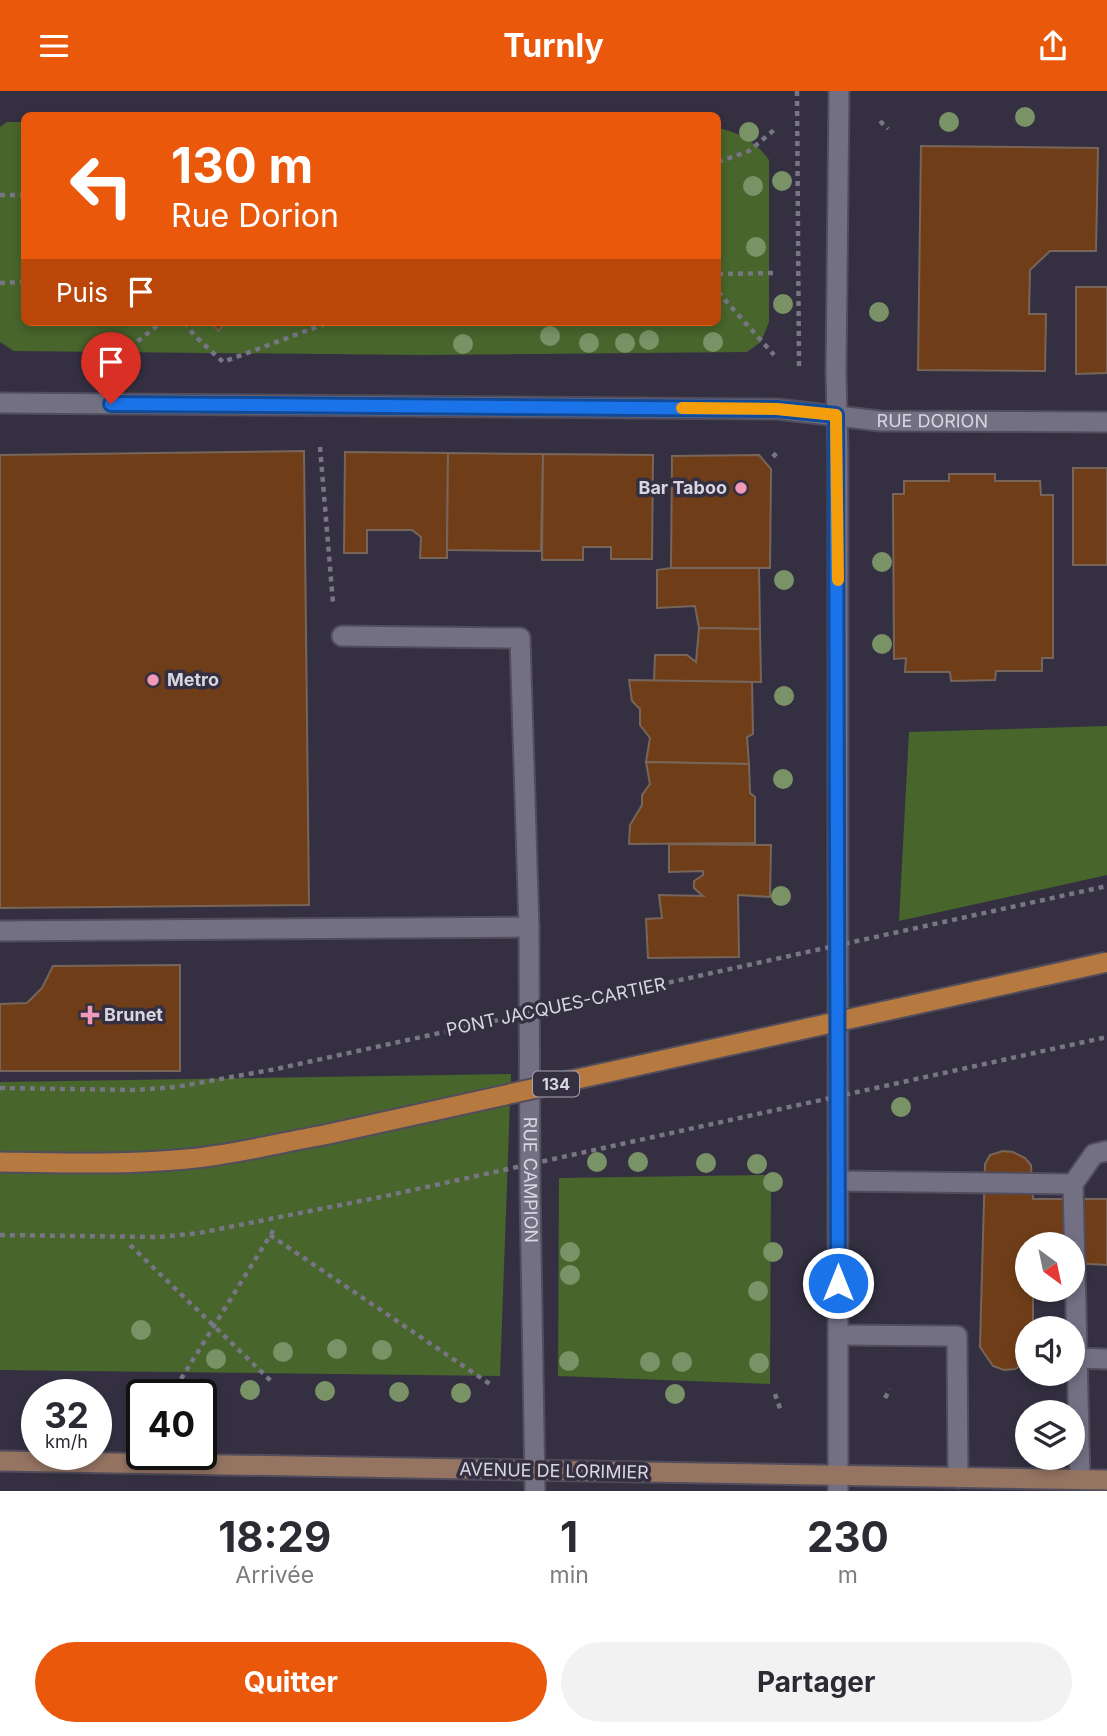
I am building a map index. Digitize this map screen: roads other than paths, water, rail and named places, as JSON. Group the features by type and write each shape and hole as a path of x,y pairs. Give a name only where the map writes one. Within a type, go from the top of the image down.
{"main road":[{"name":"134","path":"0,1163 143,1163 190,1159 242,1150 324,1135 1107,962"},
{"name":"AVENUE DE LORIMIER","path":"0,1461 535,1470 838,1484 958,1478 1107,1480"}],"street":[{"path":"838,1484 836,415 839,91"},
{"name":"RUE DORION","path":"0,404 777,409 880,421 1107,422"},
{"name":"RUE CAMPION","path":"342,636 520,638 529,927 535,1491"},
{"path":"0,931 529,927"},
{"path":"1076,1316 1073,1184 1094,1154 1107,1151"},
{"path":"838,1181 1073,1184"},
{"path":"838,1335 957,1336 958,1478"},
{"path":"1085,1358 1107,1359"},
{"path":"1078,1386 1080,1479"}],"place":[{"name":"Bar Taboo","path":"741,488"},
{"name":"Metro","path":"153,680"},
{"name":"Brunet","path":"90,1015"}]}
